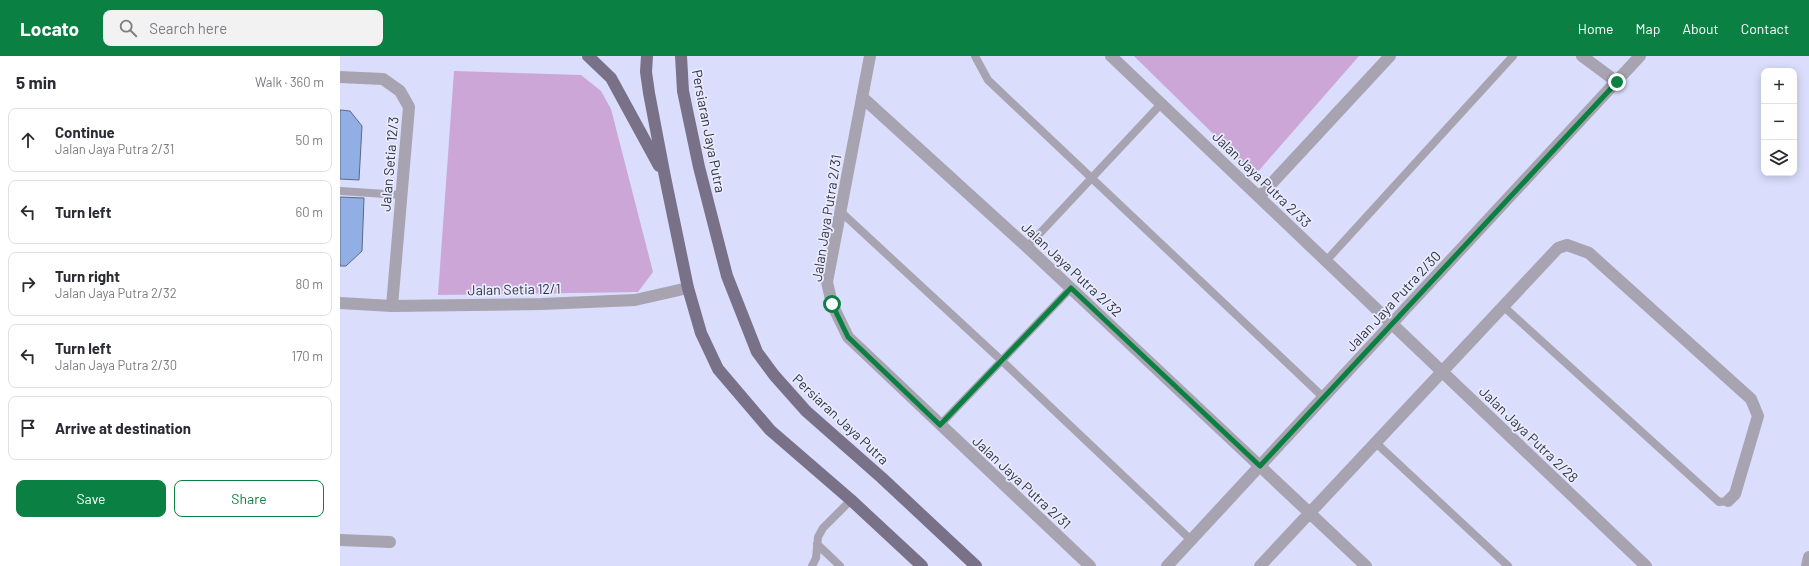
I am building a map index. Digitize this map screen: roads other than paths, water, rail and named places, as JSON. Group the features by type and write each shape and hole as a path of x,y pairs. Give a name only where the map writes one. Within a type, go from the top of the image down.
{"main road":[{"path":"588,56 611,78 665,178"},
{"path":"647,56 646,72 649,93 688,288 701,333 718,369 770,430 851,500 922,566"},
{"name":"Persiaran Jaya Putra","path":"681,56 683,90 699,167 727,276 756,352 806,411 882,478 976,566"}],"street":[{"name":"Jalan Jaya Putra 2/31","path":"870,56 828,282 832,304 848,337 1090,566"},
{"name":"Jalan Jaya Putra 2/33","path":"1111,56 1392,324"},
{"path":"1259,197 1390,56"},
{"path":"1582,56 1617,82"},
{"name":"Jalan Jaya Putra 2/30","path":"1167,566 1640,56"},
{"name":"Jalan Setia 12/3","path":"340,77 383,79 400,91 409,107 392,306"},
{"name":"Jalan Jaya Putra 2/32","path":"862,97 1027,247 1366,566"},
{"path":"1260,566 1558,248 1567,244 1589,253 1751,399 1758,416 1735,494 1728,501"},
{"name":"Jalan Setia 12/1","path":"340,303 392,306 542,304 635,300 688,288"},
{"name":"Jalan Jaya Putra 2/28","path":"1392,324 1646,566"},
{"path":"340,540 390,542"},
{"path":"1807,566 1809,557"}],"lane":[{"path":"975,56 988,80 1323,397"},
{"path":"1326,261 1513,56"},
{"path":"1027,247 1161,104"},
{"path":"340,191 401,195"},
{"path":"841,212 1002,360 1191,540"},
{"path":"940,425 1071,288"},
{"path":"1503,306 1719,502 1728,501"},
{"path":"1375,442 1508,566"},
{"path":"812,566 816,558 818,536 823,528 851,500"},
{"path":"817,544 840,566"}]}
